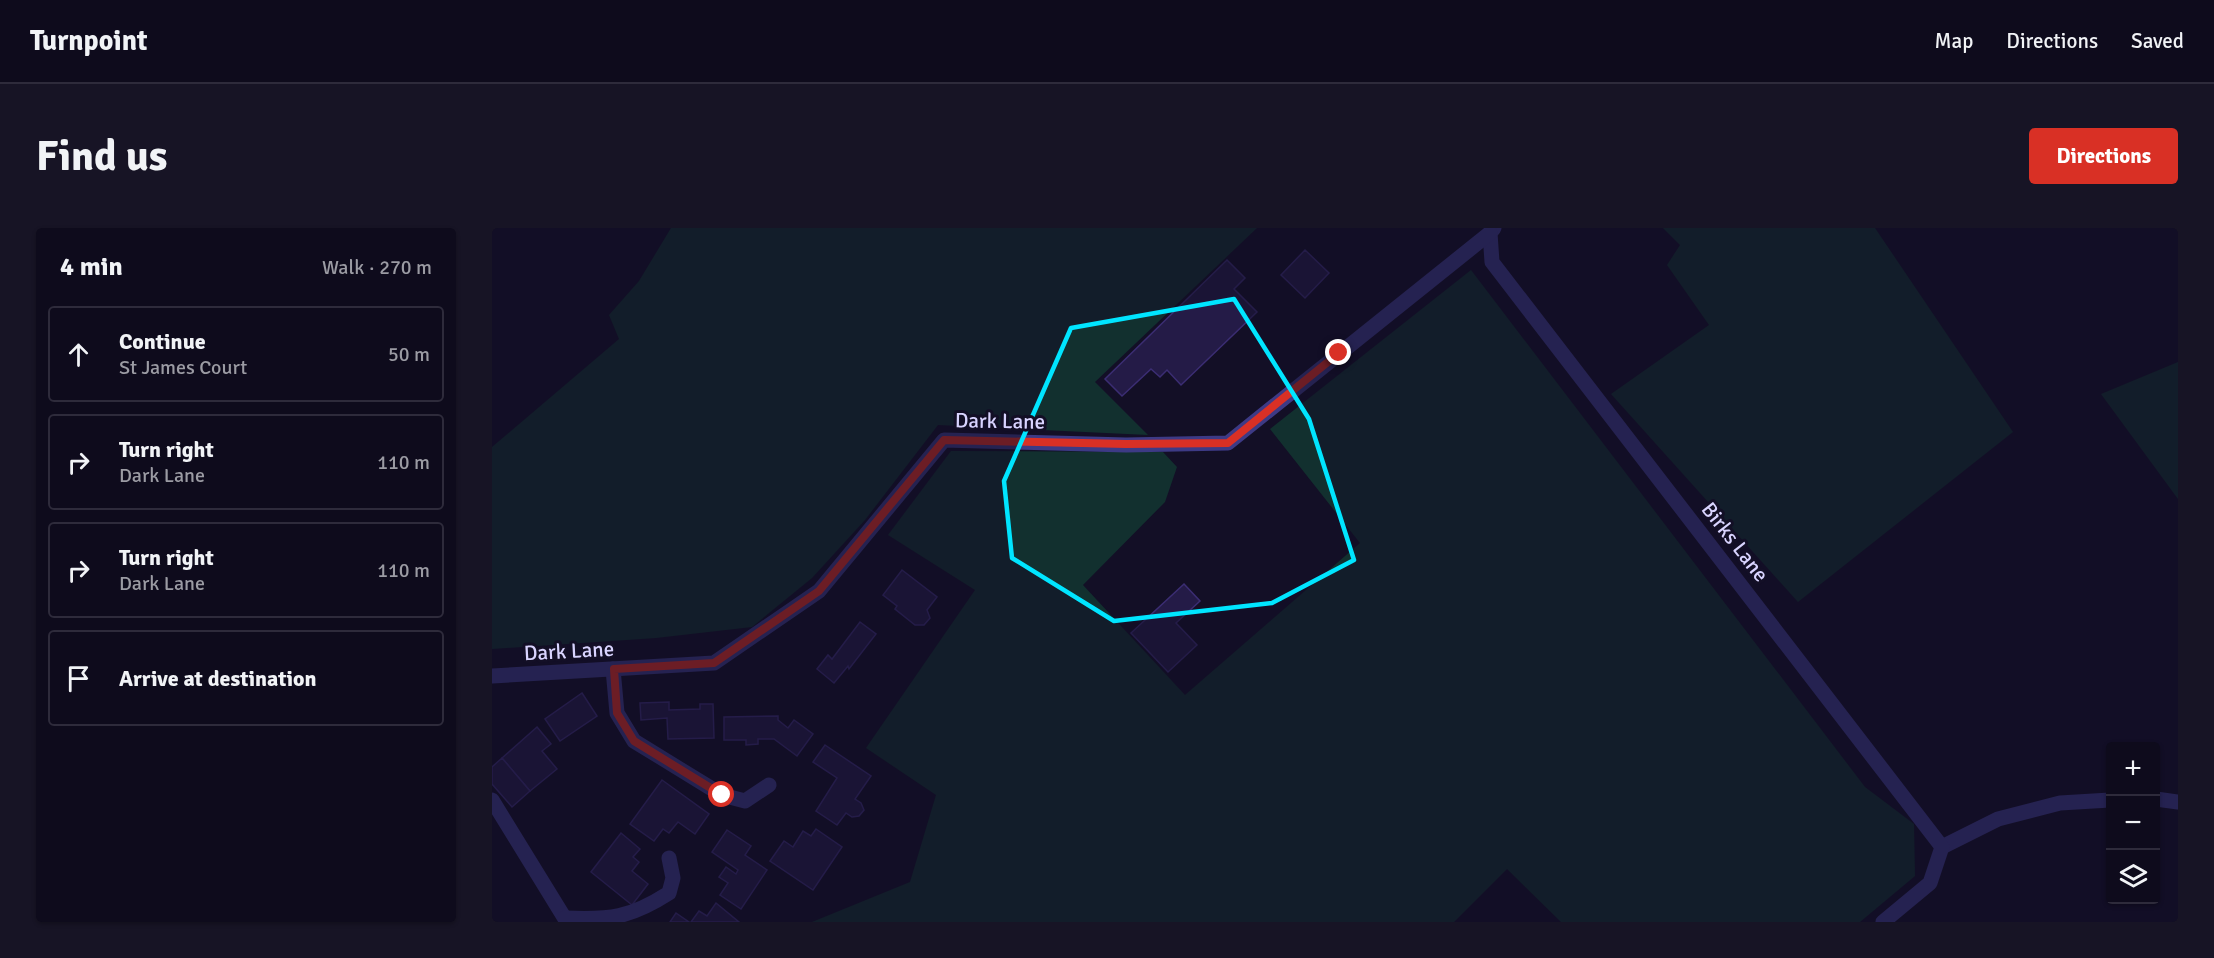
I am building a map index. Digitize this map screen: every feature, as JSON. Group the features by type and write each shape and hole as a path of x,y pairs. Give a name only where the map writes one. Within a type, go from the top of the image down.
{"street":[{"name":"Dark Lane","path":"492,676 714,663 819,591 944,440 1126,444 1228,443 1492,231"},
{"name":"Birks Lane","path":"1492,231 1492,262 1942,847"},
{"path":"614,669 617,713 634,741 722,795 745,801 768,784"},
{"path":"492,800 566,920 605,920 643,910 669,893 673,878 669,858"},
{"path":"1883,922 1930,883 1942,847 1998,819 2060,803 2106,800"},
{"path":"2160,800 2178,802"}],"highlighted area":[{"path":"1234,299 1309,419 1354,560 1272,603 1114,621 1012,558 1004,481 1071,328"}],"green space":[{"path":"671,228 1257,228 1095,382 1148,435 938,425 865,520 812,578 752,627 656,638 492,649 492,447 619,339 609,315 639,281"},
{"path":"1663,228 1875,228 2013,432 1798,602 1611,394 1709,325 1667,265 1680,245"},
{"path":"1471,270 1865,787 1914,824 1915,876 1860,922 1561,922 1507,869 1454,922 812,922 910,882 936,795 866,748 975,590 888,535 951,451 1163,452 1177,467 1165,502 1083,585 1185,695 1360,543 1270,429"},
{"path":"2178,362 2178,499 2101,394"}],"building":[{"path":"1305,250 1329,273 1305,298 1281,275"},
{"path":"1227,260 1245,278 1234,289 1257,312 1181,385 1167,370 1160,377 1151,369 1122,396 1105,379"},
{"path":"902,570 937,597 927,610 930,618 924,625 915,625 895,609 897,606 883,595"},
{"path":"1184,584 1200,601 1176,623 1197,645 1168,672 1131,633"},
{"path":"860,622 876,634 849,669 848,666 834,683 817,669 828,655 832,659"},
{"path":"582,693 597,716 560,741 545,719"},
{"path":"669,702 669,710 700,709 700,704 713,704 714,738 668,739 667,718 641,720 640,703"},
{"path":"778,716 778,720 788,728 794,720 813,734 797,756 774,739 758,739 758,744 746,745 746,740 724,740 724,717"},
{"path":"537,727 551,744 542,751 557,769 530,791 502,758"},
{"path":"825,745 871,776 855,799 861,803 864,810 859,816 852,817 846,813 837,825 816,811 837,778 813,762"},
{"path":"502,758 530,791 512,807 492,784 492,767"},
{"path":"662,780 709,814 695,834 678,822 669,833 663,829 654,841 630,824"},
{"path":"816,829 842,847 813,890 770,861 784,841 793,847 803,831 811,836"},
{"path":"727,830 751,846 745,855 767,870 741,909 720,895 728,883 719,877 726,867 736,874 738,870 712,852"},
{"path":"621,833 640,849 633,857 639,862 632,871 648,884 632,905 591,872"},
{"path":"716,903 739,922 691,922 699,911 707,916"},
{"path":"676,913 689,922 670,922"}],"route":[{"path":"722,795 634,741 617,713 614,669 714,663 819,591 891,507 944,440 1126,444 1228,443 1339,353"}]}
